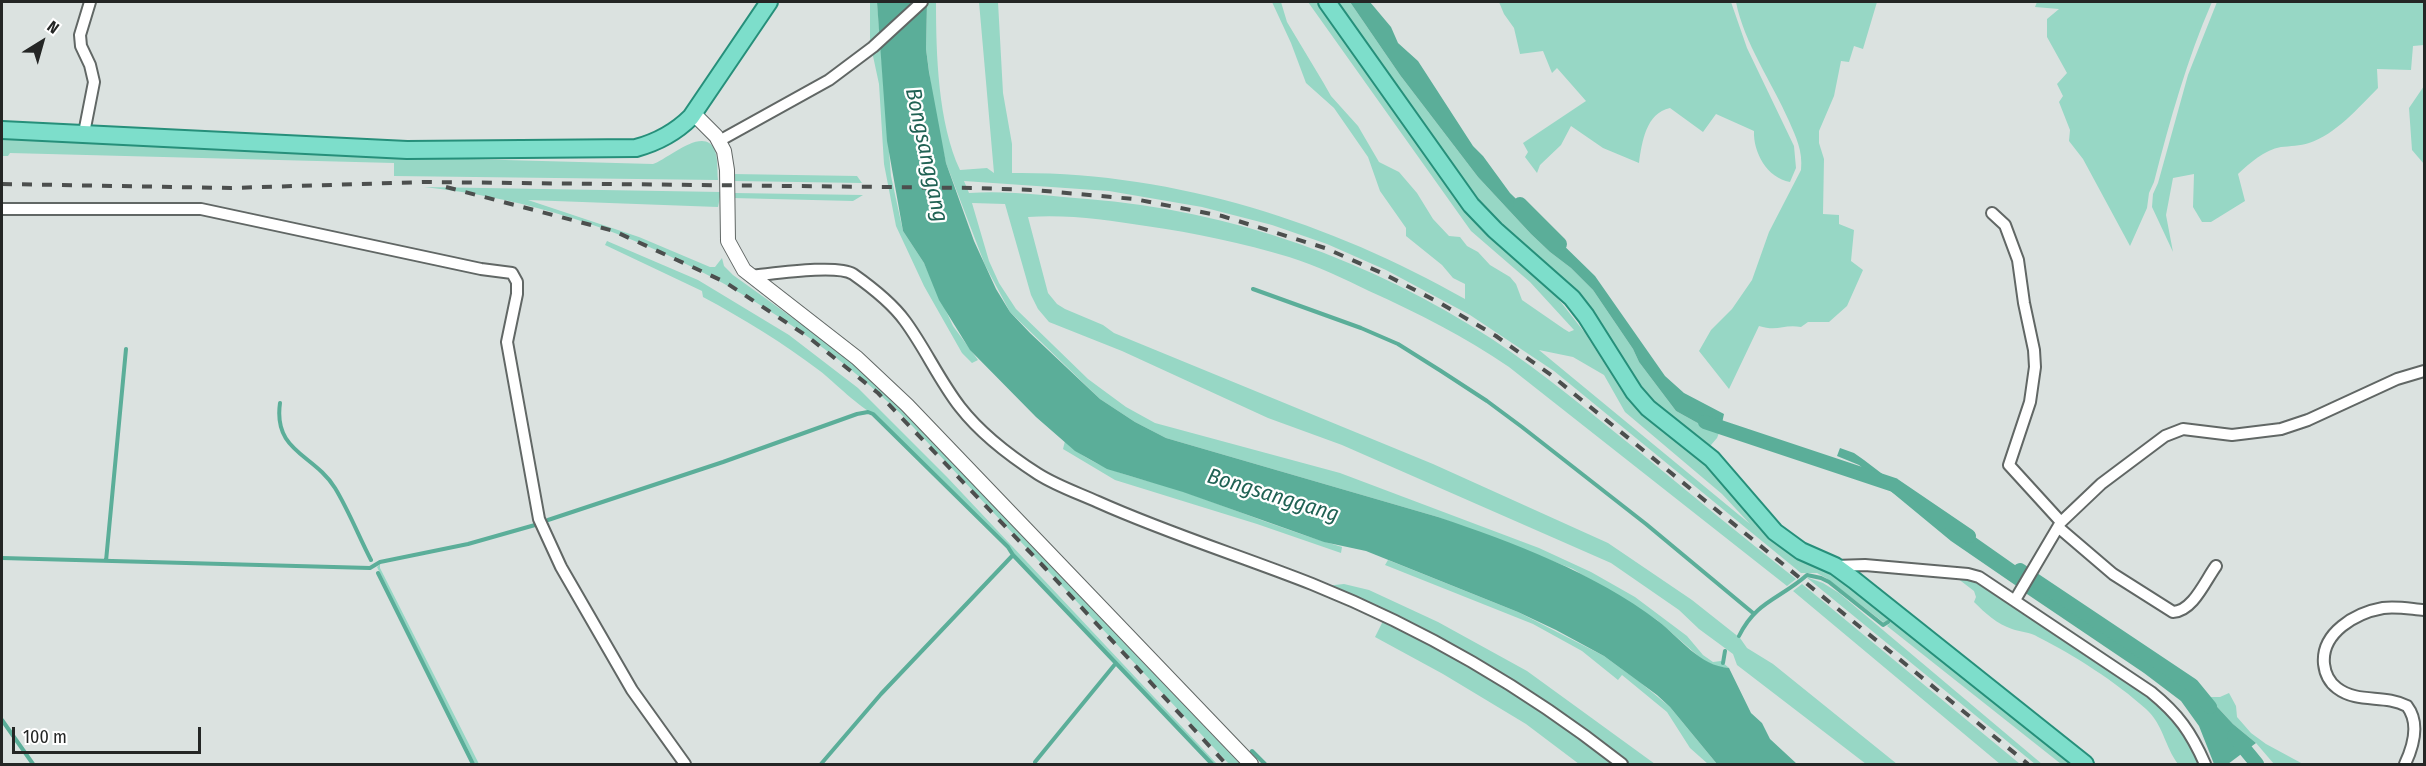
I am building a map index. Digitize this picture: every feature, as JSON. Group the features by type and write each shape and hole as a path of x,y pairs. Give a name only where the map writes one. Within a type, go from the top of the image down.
{"main road":[{"path":"2,130 407,150 636,148 652,144 668,135 683,126 694,114 769,2"},
{"path":"1327,2 1471,205 1495,230 1572,298 1634,392 1648,408 1712,459 1775,532 1801,551 1835,566 2085,765"}],"street":[{"path":"84,133 94,82 90,65 81,46 80,35 90,2"},
{"path":"719,141 809,93 873,47 922,2"},
{"path":"694,114 719,141 724,151 727,170 728,241 744,270 857,358 907,405 1251,765"},
{"path":"2,209 201,210 470,267 512,273 517,282 518,294 507,342 539,519 561,567 632,690 686,765"},
{"path":"1992,213 2005,225 2018,260 2034,350 2035,367 2030,402 2009,465 2060,524 2113,574 2173,612 2184,609 2190,603 2216,566"},
{"path":"751,276 831,270 847,271 853,274 903,318 945,387 962,410 998,445 1039,474 1143,522 1207,543 1312,584 1402,623 1480,665 1622,765"},
{"path":"2017,596 2060,524 2101,484 2165,436 2183,429 2232,435 2281,429 2308,420 2397,379 2424,371"},
{"path":"1835,566 1865,565 1968,574 2017,596 2164,703 2187,728 2205,765"},
{"path":"2405,765 2412,746 2414,721 2407,706 2394,700 2368,700 2344,692 2328,679 2323,657 2325,646 2334,633 2358,617 2383,608 2424,610"}],"shaded area":[{"path":"870,2 877,2 891,176 903,231 924,263 953,326 978,360 972,363 962,353 924,286 896,226 884,164 879,84 870,42"},
{"path":"927,2 936,2 938,66 943,110 947,131 960,170 987,168 994,173 979,2 998,2 1003,93 1012,144 1012,173 1071,175 1130,181 1189,191 1246,206 1303,224 1359,246 1465,299 1465,284 1453,278 1442,265 1406,236 1406,228 1380,191 1368,157 1334,108 1306,83 1272,2 1281,2 1287,22 1331,96 1358,126 1379,162 1399,172 1417,193 1433,219 1449,236 1460,237 1467,246 1478,252 1490,265 1510,277 1516,284 1522,300 1569,332 1574,330 1530,282 1471,231 1308,2 1317,2 1465,209 1482,229 1553,292 1585,333 1623,393 1636,408 1704,464 1760,526 1833,572 2076,764 2061,764 1887,626 1890,623 1889,620 1883,622 1817,573 1801,573 1554,371 1470,315 1386,270 1327,244 1272,225 1202,207 1109,191 964,181 969,193 1028,194 1141,205 1194,214 1247,227 1298,243 1398,285 1492,339 1568,395 1796,579 1787,586 1509,367 1441,326 1349,281 1289,257 1201,235 1087,218 1028,217 1048,293 1057,304 1103,325 1114,333 1433,464 1608,543 1692,600 1740,638 1747,648 1773,664 1897,764 1866,764 1737,665 1733,654 1699,629 1679,610 1611,563 1342,445 1268,418 1122,351 1049,322 1038,309 1031,295 1005,204 972,203 989,261 999,283 1016,309 1088,379 1126,407 1155,423 1340,473 1539,548 1591,572 1635,597 1687,636 1703,655 1713,662 1721,661 1729,668 1718,667 1704,661 1657,620 1573,569 1438,517 1166,438 1135,422 1100,399 1010,312 985,265 946,163 935,115 926,49","holes":["1539,350 1573,357 1604,375 1625,412 1722,494 1750,524"]},
{"path":"1332,2 1350,2 1400,75 1478,177 1531,234 1593,290 1633,349 1639,362 1676,411 1703,426 1721,428 1711,445 1703,445 1655,406 1619,356 1485,214"},
{"path":"1499,2 1731,2 1747,48 1794,146 1796,168 1790,182 1782,180 1768,170 1763,163 1756,147 1754,131 1716,114 1703,132 1670,108 1662,111 1650,122 1639,163 1603,148 1571,126 1561,145 1540,165 1537,173 1525,157 1528,152 1523,143 1586,101 1557,68 1552,73 1543,51 1520,54 1514,28"},
{"path":"1736,2 1877,2 1863,49 1854,46 1849,62 1841,61 1834,96 1819,131 1819,143 1824,159 1823,214 1839,215 1839,224 1854,230 1851,261 1863,270 1847,306 1829,322 1808,322 1801,327 1759,326 1729,389 1699,351 1711,330 1732,309 1752,280 1769,232 1801,170 1800,150 1794,133 1745,32"},
{"path":"2037,2 2212,2 2180,90 2149,193 2147,208 2130,246 2083,159 2069,141 2070,130 2059,102 2063,96 2057,84 2067,73 2047,37 2047,19 2059,9 2035,7"},
{"path":"2217,2 2424,2 2424,45 2413,46 2411,70 2377,69 2378,88 2346,120 2328,134 2306,144 2275,149 2263,154 2247,166 2238,174 2245,201 2211,222 2202,222 2193,207 2194,174 2173,178 2166,215 2173,252 2152,207 2153,194 2188,75"},
{"path":"2424,86 2424,164 2412,150 2409,108"},
{"path":"2,139 193,144 394,157 653,164 685,146 703,141 710,144 715,151 718,180 394,176 394,163 10,153 8,156 2,156"},
{"path":"732,174 857,176 862,183 733,181"},
{"path":"424,187 721,192 718,207 528,200 639,237 710,267 715,267 722,258 724,266 733,275 822,339 877,384 1240,764 1229,764 900,413 850,369 797,329 740,293 680,261 618,234 554,213 489,197"},
{"path":"734,193 863,195 853,201 732,198"},
{"path":"607,241 698,280 789,335 858,388 947,477 1217,764 1213,764 1013,555 1008,547 874,414 792,351 703,297 702,291 605,245"},
{"path":"1065,441 1078,452 1105,467 1182,491 1342,547 1341,553 1115,480 1063,449"},
{"path":"1388,560 1518,612 1604,656 1670,707 1717,764 1708,764 1690,748 1667,712 1622,675 1618,680 1582,651 1533,624 1385,565"},
{"path":"380,564 479,764 475,764 377,567"},
{"path":"1806,577 1823,583 1839,593 2042,764 2035,764"},
{"path":"1957,578 1983,584 2150,694 2176,717 2201,764 2178,764 2152,715 2146,709 2108,679 2066,652 2035,635 2012,629 1996,621 1974,602 1976,597 1974,591"},
{"path":"1344,584 1369,590 1438,622 1527,671 1655,764 1628,764 1476,658 1385,610 1325,586"},
{"path":"1802,584 2020,764 2000,764 1793,591"},
{"path":"1384,619 1406,628 1517,693 1617,764 1579,764 1526,724 1443,674 1375,637"},
{"path":"2229,693 2236,706 2237,717 2251,733 2303,764 2274,764 2256,743 2233,724 2208,697 2220,697"}],"water":[{"name":"Bongsanggang","path":"877,2 927,2 926,49 946,163 974,241 996,289 1010,312 1100,399 1135,422 1166,438 1438,517 1524,548 1607,588 1658,621 1700,657 1729,668 1751,713 1762,723 1770,739 1797,764 1717,764 1670,707 1657,695 1604,656 1556,630 1518,612 1366,551 1324,542 1183,492 1107,469 1075,451 1036,417 970,350 939,300 924,263 903,231 887,141"},
{"path":"1350,2 1370,2 1391,27 1398,43 1418,61 1473,146 1510,193 1595,276 1665,376 1684,393 1724,414 1721,428 1703,426 1676,411 1639,362 1633,349 1593,290 1531,234 1478,177 1400,75"},
{"path":"1840,448 1864,460 1944,521 1975,537 2022,570 2029,571 2018,587 1951,541 1859,465 1837,456"},
{"path":"2032,579 2116,639 2185,683 2202,697 2208,697 2233,724 2256,743 2228,764 2214,764 2199,726 2181,701 2144,673 2024,592"}],"waterway":[{"path":"1520,204 1560,244"},
{"path":"1253,289 1361,328 1398,344 1441,371 1522,427 1646,524 1753,613"},
{"path":"106,561 126,349"},
{"path":"280,403 279,419 283,432 297,451 317,467 335,488 371,560"},
{"path":"548,520 868,412 873,414 1008,547 1013,555 1212,764"},
{"path":"1705,422 1894,485 1969,536"},
{"path":"2,558 370,568 380,562 468,544 535,525"},
{"path":"821,764 881,694 1013,555"},
{"path":"2020,570 2192,685 2210,707"},
{"path":"378,573 473,764"},
{"path":"1739,636 1753,615 1807,575 1829,582 1883,625 1888,622"},
{"path":"1723,663 1725,651"},
{"path":"1035,762 1116,663"},
{"path":"2,720 33,764"},
{"path":"2234,736 2257,764"},
{"path":"1252,751 1265,764"}],"railway":[{"path":"2,184 231,188 425,182 975,188 1034,190 1134,199 1222,216 1325,248 1384,274 1496,336 1551,375 2028,764"},
{"path":"446,187 614,231 725,282 807,336 878,393 1045,568 1226,764"}]}
